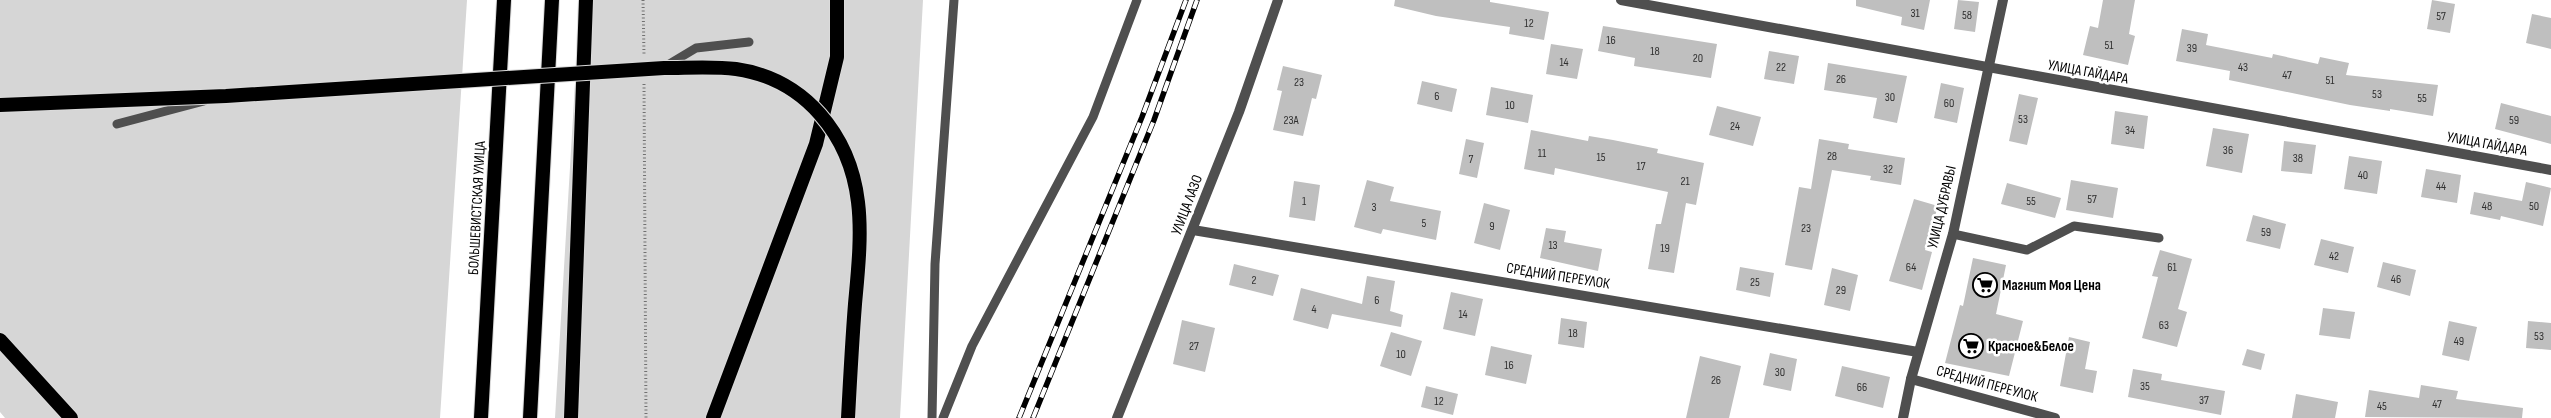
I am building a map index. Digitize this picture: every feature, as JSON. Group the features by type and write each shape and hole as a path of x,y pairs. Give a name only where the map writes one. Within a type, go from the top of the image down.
{"highway":[{"name":"БОЛЬШЕВИСТСКАЯ УЛИЦА","path":"481,418 504,0"},
{"path":"530,418 552,0"},
{"path":"571,418 586,0"},
{"path":"713,418 816,144 837,57 837,0"},
{"path":"0,105 226,96 664,68 736,69 772,80 792,91 820,112 838,138 858,202 858,259 848,418"},
{"path":"0,340 71,418"}],"street":[{"name":"УЛИЦА ЛАЗО","path":"1117,418 1193,230 1278,0"},
{"name":"УЛИЦА ГАЙДАРА","path":"1620,0 1987,69 2551,170"},
{"name":"УЛИЦА ДУБРАВЫ","path":"1903,418 1918,352 1953,234 2003,0"},
{"name":"СРЕДНИЙ ПЕРЕУЛОК","path":"1193,230 1918,352"},
{"name":"СРЕДНИЙ ПЕРЕУЛОК","path":"1911,379 2055,418"}],"lane":[{"path":"932,418 935,264 954,0"},
{"path":"943,418 972,346 1093,117 1137,0"},
{"path":"664,68 696,48 749,42"},
{"path":"117,124 226,96"},
{"path":"1953,234 2027,250 2074,226 2159,238"}],"path":[{"path":"643,0 644,56"},
{"path":"644,75 646,418"}],"shaded area":[{"path":"0,0 467,0 440,418 5,418 0,412"},
{"path":"580,0 923,0 900,418 555,418"}],"building":[{"path":"1395,0 1490,0 1490,2 1549,12 1544,40 1509,34 1510,27 1436,16 1394,6"},
{"path":"1856,0 1930,0 1924,30 1901,25 1902,17 1856,6"},
{"path":"1958,0 1979,2 1975,32 1954,29"},
{"path":"2103,0 2135,0 2129,34 2135,36 2128,65 2083,55 2090,26 2098,28"},
{"path":"2432,0 2455,4 2450,33 2427,29"},
{"path":"2532,14 2551,18 2551,49 2526,43"},
{"path":"1603,26 1717,44 1711,78 1634,66 1635,58 1598,51"},
{"path":"2182,29 2208,34 2206,45 2272,58 2273,54 2318,64 2320,57 2349,63 2346,75 2438,85 2433,116 2350,105 2229,80 2230,71 2176,61"},
{"path":"1551,44 1583,49 1577,79 1546,74"},
{"path":"1769,51 1799,56 1794,84 1764,79"},
{"path":"1828,63 1907,76 1897,123 1873,118 1877,98 1824,90"},
{"path":"1283,66 1322,75 1316,99 1312,98 1303,136 1273,130 1282,91 1277,90"},
{"path":"1422,81 1457,89 1452,112 1417,104"},
{"path":"1941,83 1964,88 1957,123 1934,118"},
{"path":"1491,87 1533,95 1528,123 1486,115"},
{"path":"2019,94 2038,98 2027,145 2009,141"},
{"path":"2501,103 2551,116 2551,144 2495,129"},
{"path":"1717,106 1761,117 1753,146 1709,135"},
{"path":"2115,111 2148,116 2144,149 2111,144"},
{"path":"2213,128 2249,134 2242,173 2206,166"},
{"path":"1531,130 1588,141 1589,136 1613,140 1658,149 1657,153 1704,163 1696,205 1686,203 1674,273 1648,269 1656,224 1661,224 1668,192 1555,168 1554,175 1524,169"},
{"path":"1466,139 1484,143 1477,178 1459,174"},
{"path":"1819,139 1849,144 1848,149 1905,158 1901,185 1870,180 1871,176 1832,170 1812,270 1785,265 1799,187 1811,189"},
{"path":"2284,141 2316,145 2312,174 2281,171"},
{"path":"2349,156 2382,161 2377,194 2344,189"},
{"path":"2426,169 2461,175 2457,203 2421,197"},
{"path":"1367,180 1394,187 1390,201 1441,211 1436,240 1383,229 1381,234 1354,227"},
{"path":"2071,180 2118,188 2113,218 2066,210"},
{"path":"1294,181 1320,185 1315,221 1289,217"},
{"path":"2526,182 2551,188 2543,226 2501,216 2500,220 2470,214 2474,192 2522,201"},
{"path":"2007,183 2061,198 2055,218 2001,204"},
{"path":"1914,199 1938,206 1925,250 1932,252 1922,290 1889,281"},
{"path":"1484,203 1510,210 1500,250 1474,243"},
{"path":"2253,215 2286,224 2280,249 2246,241"},
{"path":"1546,228 1566,231 1564,242 1602,249 1598,271 1540,258"},
{"path":"2321,239 2354,247 2348,273 2314,265"},
{"path":"2160,250 2192,259 2178,309 2187,312 2177,347 2142,338 2158,277 2152,276"},
{"path":"1973,258 2006,265 1996,314 2023,321 2009,376 1945,363 1960,305 1963,306"},
{"path":"2383,262 2416,270 2410,296 2377,287"},
{"path":"1234,264 1279,275 1273,296 1229,285"},
{"path":"1740,267 1774,273 1770,297 1736,290"},
{"path":"1832,268 1858,275 1850,311 1824,305"},
{"path":"1367,276 1395,281 1390,311 1403,315 1401,327 1332,314 1328,329 1293,320 1301,288 1362,304"},
{"path":"1451,292 1483,299 1475,336 1443,329"},
{"path":"2323,308 2355,312 2350,339 2319,335"},
{"path":"1561,318 1587,322 1584,348 1558,344"},
{"path":"1182,320 1215,328 1205,372 1173,364"},
{"path":"2449,321 2477,327 2469,361 2442,355"},
{"path":"2528,321 2551,323 2551,350 2526,348"},
{"path":"1391,332 1422,341 1411,376 1380,366"},
{"path":"2069,337 2090,342 2085,369 2097,371 2093,393 2060,386"},
{"path":"1491,346 1532,355 1526,384 1485,375"},
{"path":"2247,349 2265,354 2261,370 2242,365"},
{"path":"1770,353 1797,359 1791,391 1763,385"},
{"path":"1700,356 1741,366 1729,418 1686,418"},
{"path":"1842,366 1890,377 1883,408 1835,396"},
{"path":"2133,369 2162,374 2161,380 2225,391 2221,415 2128,397"},
{"path":"2421,385 2458,391 2456,399 2523,408 2522,418 2365,417 2369,390 2419,398"},
{"path":"1426,386 1458,394 1453,415 1421,407"},
{"path":"2296,394 2338,402 2335,418 2292,418"}],"railway":[{"path":"1019,418 1142,117 1186,0"},
{"path":"1033,418 1154,120 1197,0"}],"place":[{"name":"Магнит Моя Цена","path":"1985,285"},
{"name":"Красное&Белое","path":"1971,346"}]}
